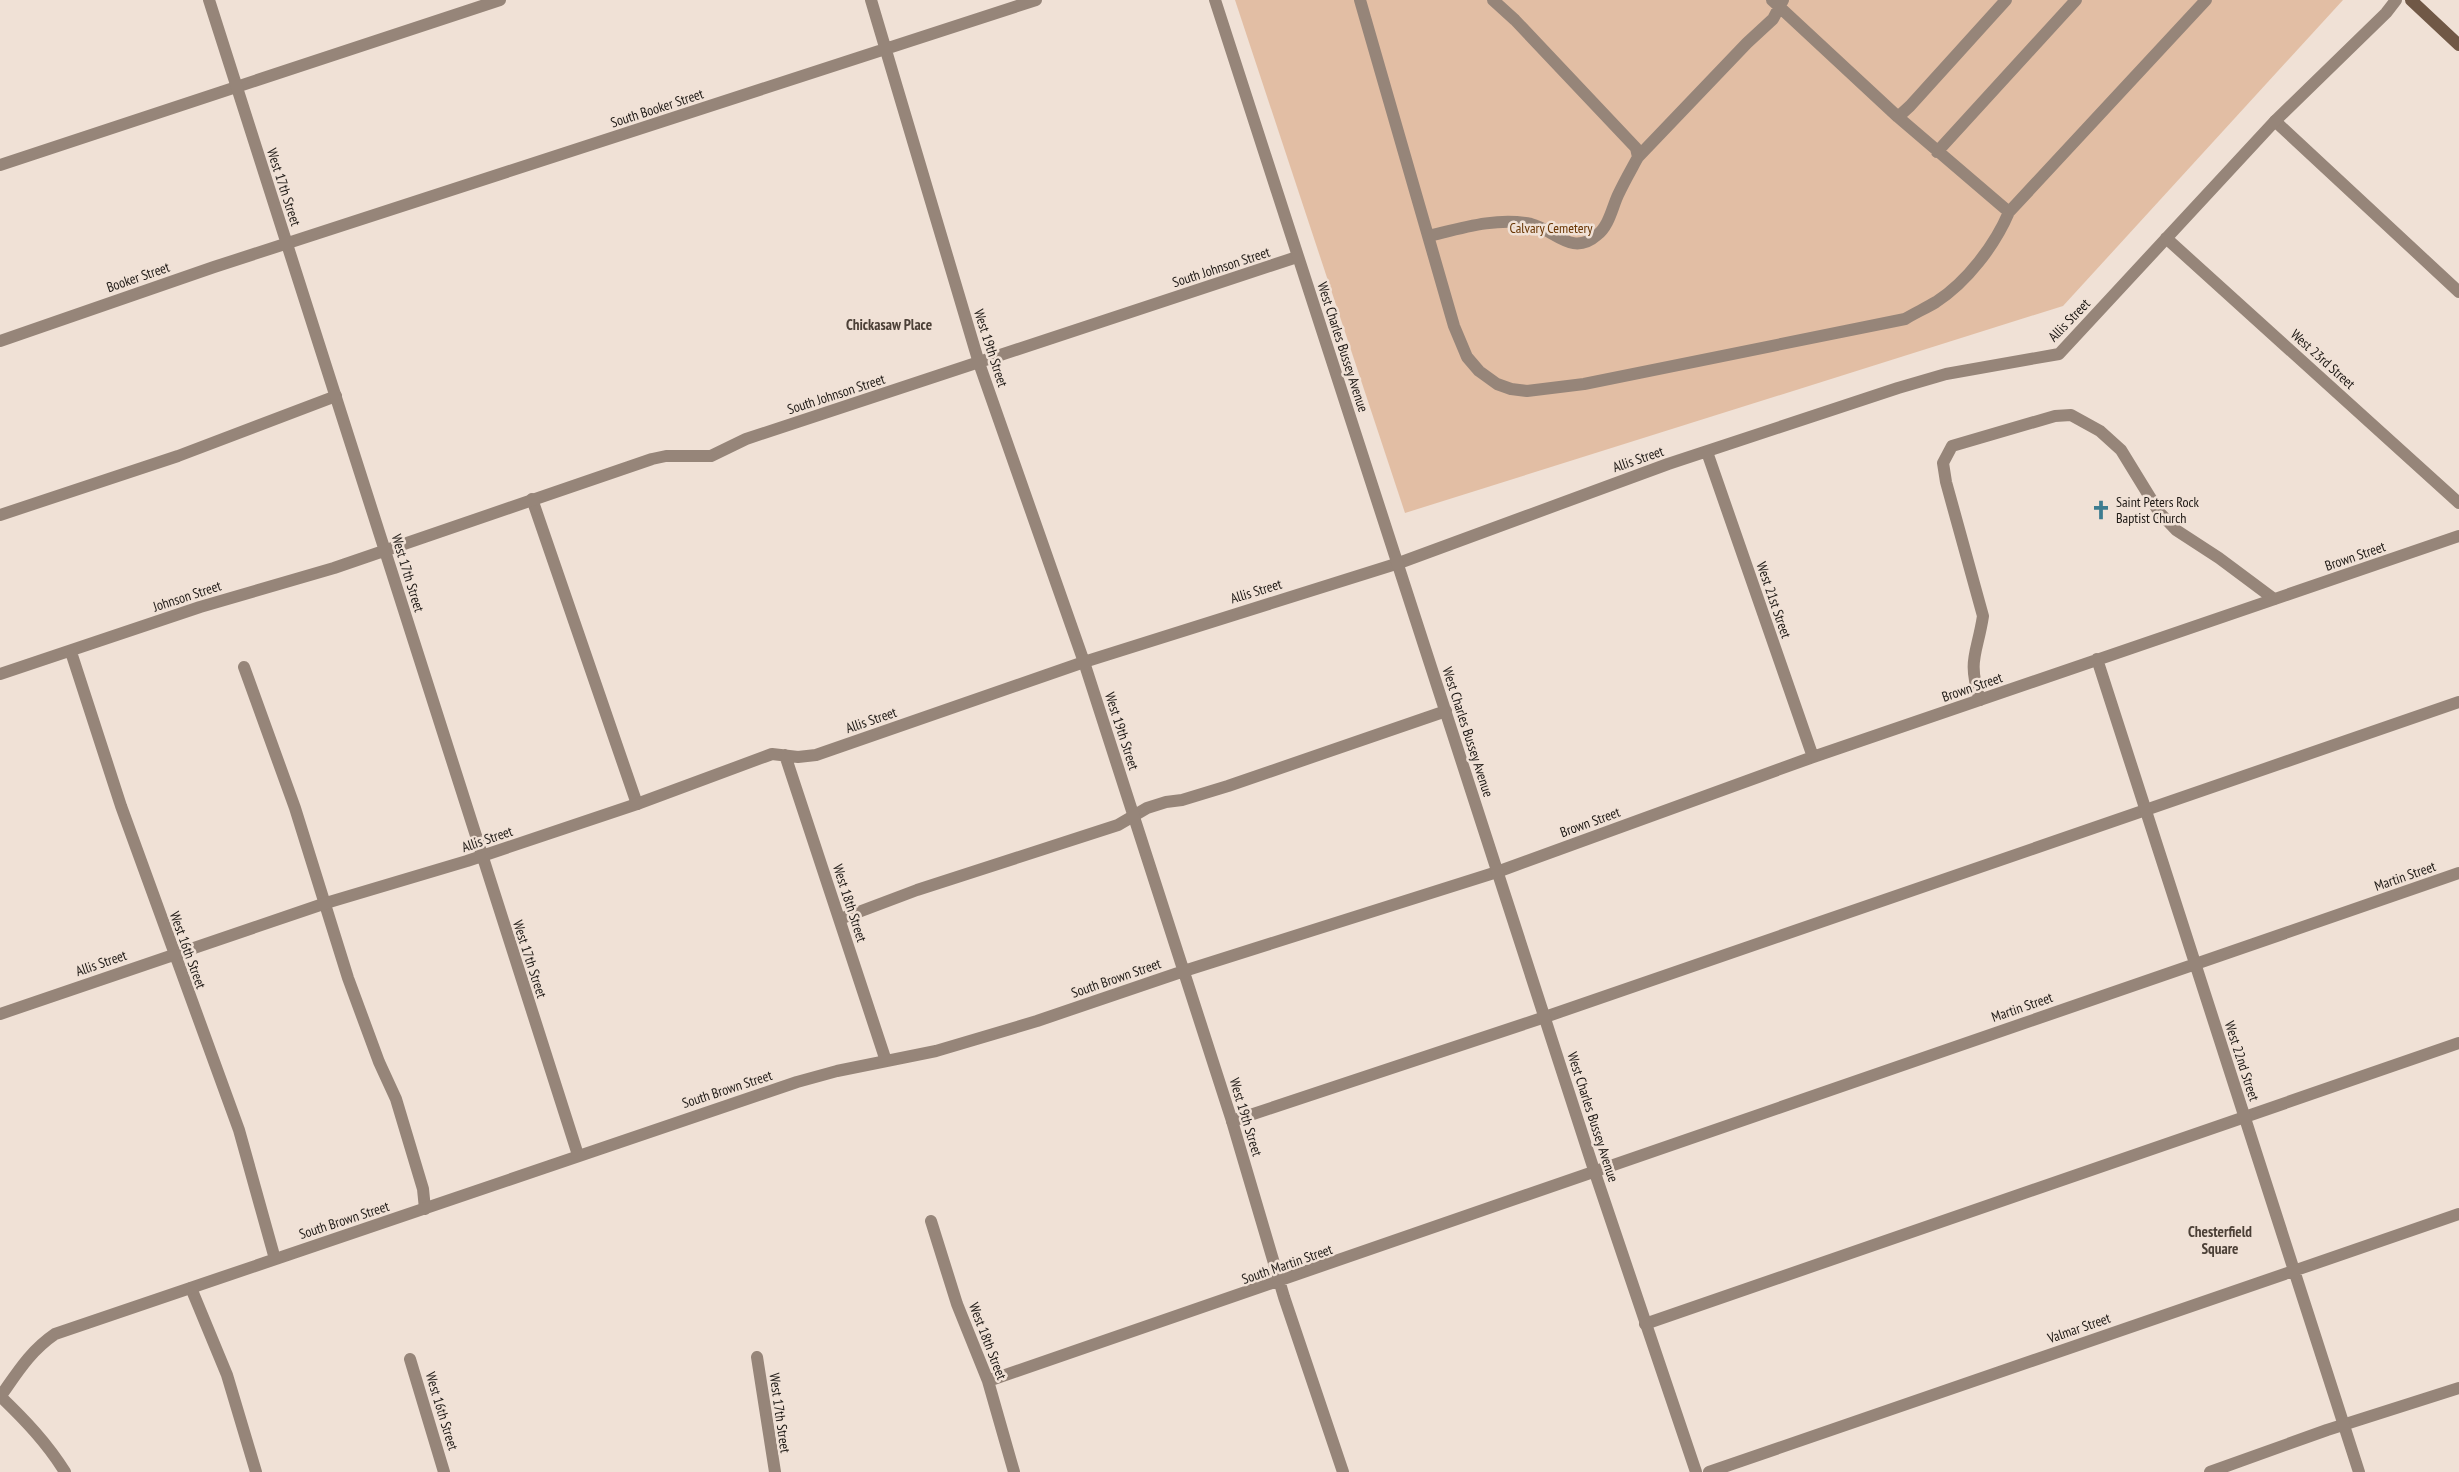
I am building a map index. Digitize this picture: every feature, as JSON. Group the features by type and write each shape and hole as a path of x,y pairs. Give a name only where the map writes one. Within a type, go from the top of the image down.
{"main road":[{"path":"2411,0 2459,44"}],"street":[{"name":"West 17th Street","path":"209,0 578,1155"},
{"path":"0,165 500,0"},
{"name":"West 19th Street","path":"871,0 979,363 1084,662 1232,1122 1279,1282 1343,1472"},
{"name":"South Booker Street","path":"287,245 1036,0"},
{"name":"West Charles Bussey Avenue","path":"1215,0 1297,257 1399,563 1594,1170 1696,1472"},
{"path":"1360,0 1454,326 1467,357 1479,371 1497,384 1511,389 1527,391 1584,384 1905,319 1936,302 1960,282 1981,258 2002,229 2009,212 2206,0"},
{"path":"1493,0 1515,20 1636,148 1638,157"},
{"path":"1898,116 1910,106 2006,0"},
{"path":"1937,152 2076,0"},
{"name":"Allis Street","path":"0,1014 326,903 481,856 637,804 772,754 816,755 1084,662 1399,563 1493,527 1707,452 1946,374 2059,354 2275,121 2386,13 2396,0"},
{"path":"1429,236 1483,224 1514,222 1533,225 1568,243 1586,243 1598,235 1606,225 1638,157 1773,19 1778,2 1937,152 2009,212"},
{"path":"2275,121 2459,292"},
{"name":"West 23rd Street","path":"2166,238 2459,503"},
{"name":"Booker Street","path":"0,341 214,267 287,245"},
{"name":"South Johnson Street","path":"385,550 652,459 666,456 711,456 746,439 1297,257"},
{"path":"0,515 169,459 336,396"},
{"path":"1980,700 1972,676 1972,659 1980,636 1983,616 1946,482 1943,463 1952,446 2055,416 2071,415 2100,430 2121,450 2159,512 2176,530 2220,558 2274,599"},
{"name":"West 21st Street","path":"1707,452 1813,758"},
{"path":"532,499 637,804"},
{"name":"Brown Street","path":"1497,872 1813,758 2459,536"},
{"name":"Johnson Street","path":"0,674 71,652 200,607 334,568 385,550"},
{"name":"West 16th Street","path":"71,652 121,806 239,1130 275,1259"},
{"name":"West 22nd Street","path":"2097,659 2359,1472"},
{"path":"244,666 295,808 362,1015 379,1062 396,1099 423,1189 425,1209"},
{"path":"1232,1122 1545,1017 2459,702"},
{"path":"840,920 917,890 1118,825 1147,808 1228,786 1446,711"},
{"name":"West 18th Street","path":"785,754 886,1060"},
{"name":"South Brown Street","path":"0,1397 26,1358 55,1334 797,1082 886,1060 936,1051 1037,1021 1184,971 1497,872"},
{"name":"Martin Street","path":"1594,1170 2459,873"},
{"path":"1645,1324 2459,1043"},
{"name":"South Martin Street","path":"988,1381 1279,1282 1594,1170"},
{"name":"Valmar Street","path":"1709,1472 2459,1214"},
{"name":"West 18th Street","path":"931,1221 958,1304 988,1381 1014,1472"},
{"path":"191,1288 227,1375 256,1472"},
{"name":"West 17th Street","path":"757,1357 775,1472"},
{"name":"West 16th Street","path":"410,1359 444,1472"},
{"path":"2210,1472 2343,1425 2459,1388"},
{"path":"0,1397 23,1418 53,1453 65,1472"}],"green space":[{"name":"Calvary Cemetery","path":"1235,0 2343,0 2063,306 1405,513"}],"place":[{"name":"Saint Peters Rock Baptist Church","path":"2101,510"}],"district":[{"name":"Chickasaw Place","path":"889,324"},
{"name":"Chesterfield Square","path":"2220,1240"}]}
